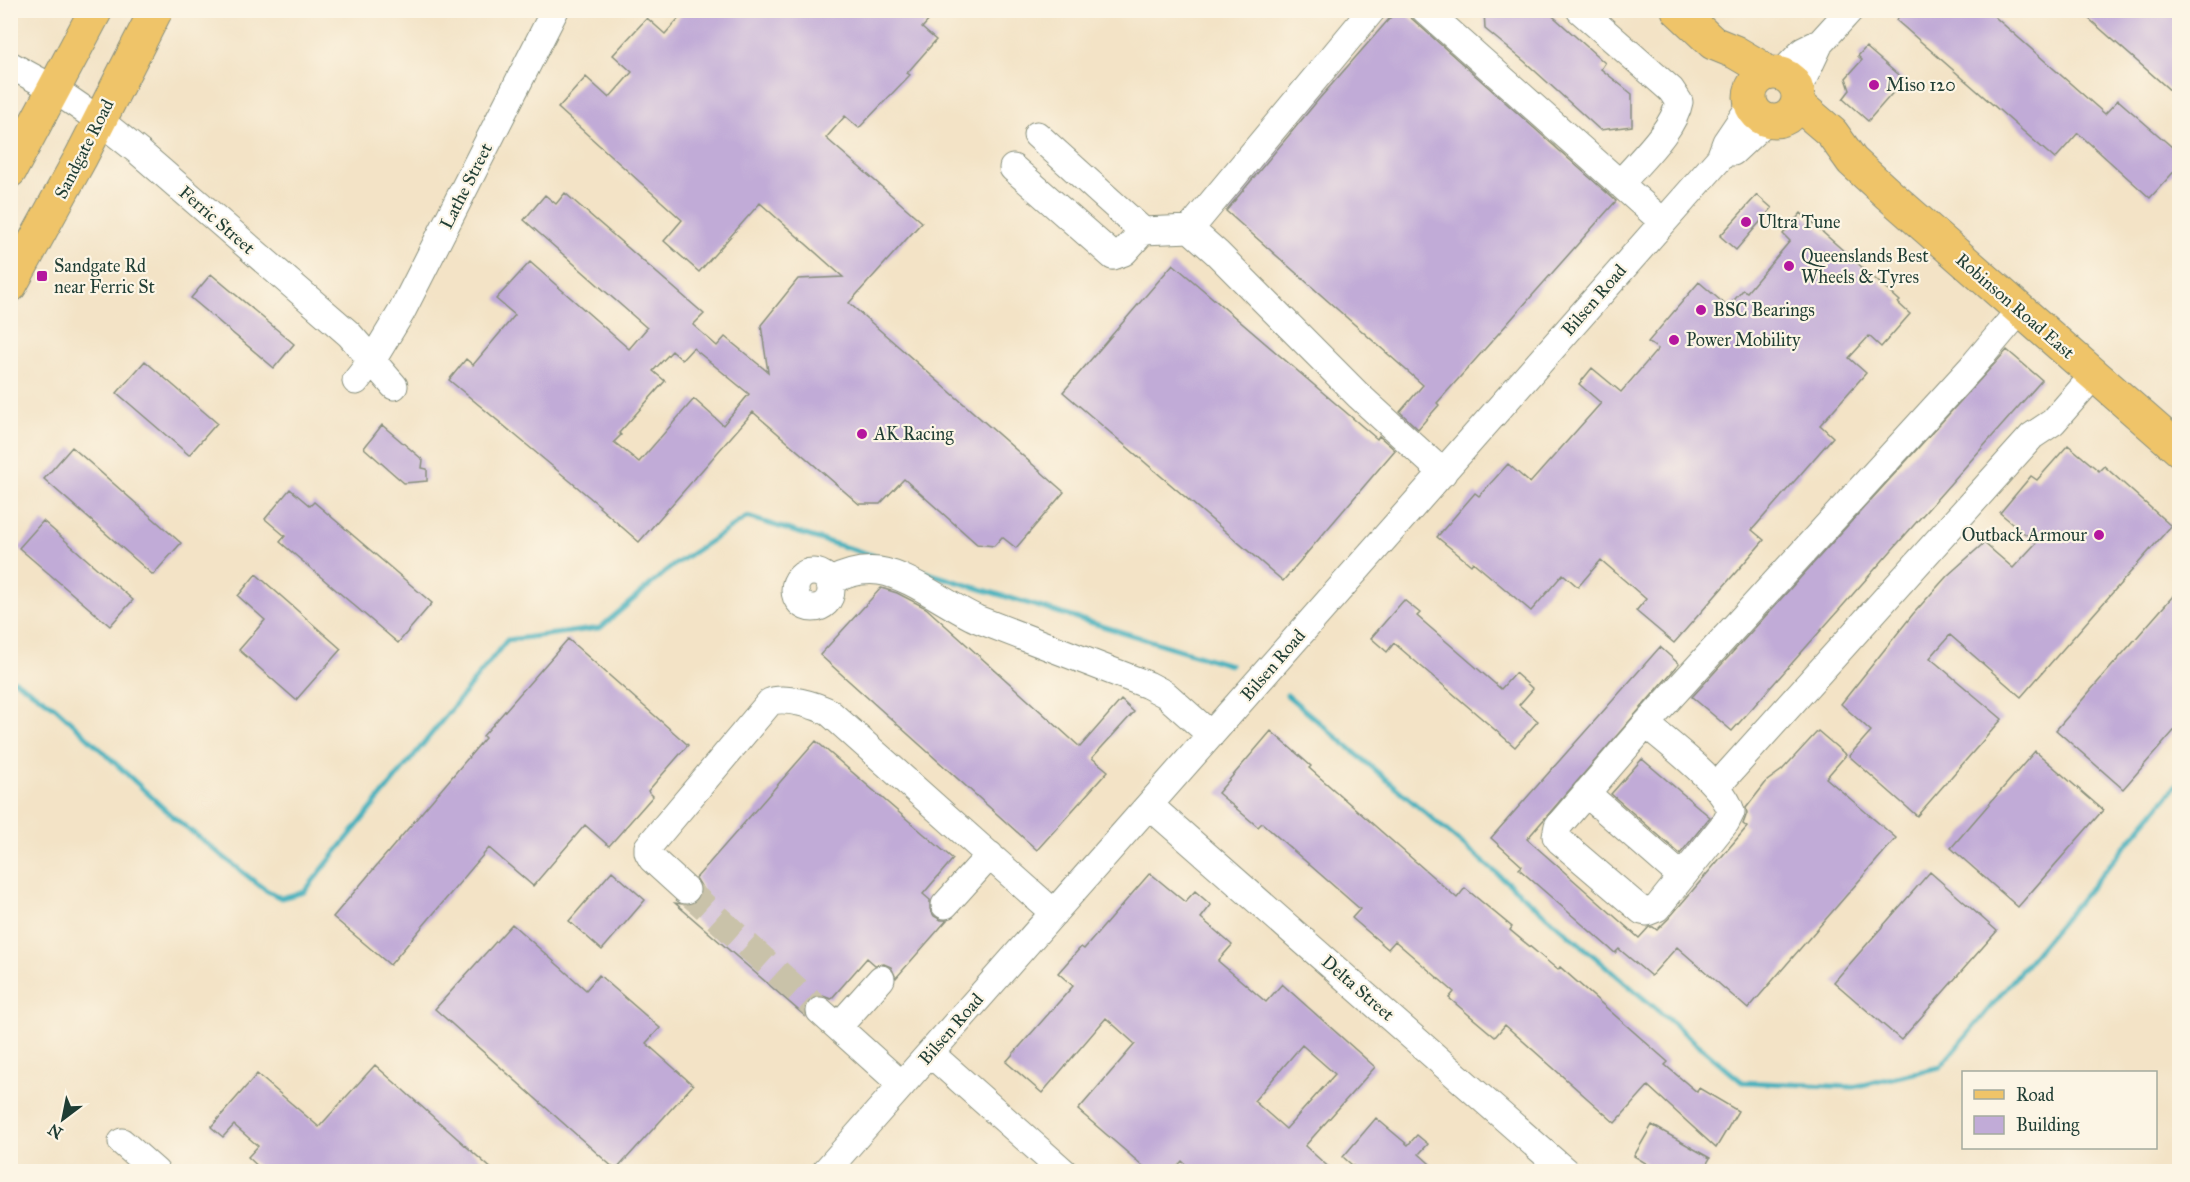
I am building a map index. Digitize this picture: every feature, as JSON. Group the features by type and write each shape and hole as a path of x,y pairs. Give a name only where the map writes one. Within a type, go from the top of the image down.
{"main road":[{"path":"10,171 96,10"},
{"name":"Sandgate Road","path":"10,286 156,10"},
{"name":"Robinson Road East","path":"1678,10 1713,43 1721,61 1832,133 1852,161 2180,450"}],"street":[{"name":"Lathe Street","path":"356,381 373,359 402,311 555,10"},
{"path":"1190,229 1372,10"},
{"path":"1580,10 1671,90 1679,102 1677,113 1662,134 1620,184"},
{"name":"Bilsen Road","path":"825,1172 1720,158 1735,151 1774,97 1803,51 1820,43 1850,10"},
{"path":"1436,14 1663,222"},
{"name":"Ferric Street","path":"10,65 54,89 99,120 139,152 349,334 394,386"},
{"path":"1037,135 1143,231 1190,229 1217,253 1358,395 1443,472"},
{"path":"1013,168 1113,256 1124,252 1143,231"},
{"path":"1646,724 1716,786 1727,801 1731,812 1657,908 1647,912 1642,911 1560,841 1556,836 1558,826 1646,724 1972,367 2020,310"},
{"path":"1716,786 2032,436 2053,422 2094,375"},
{"path":"829,582 845,574 858,572 879,571 896,576 968,615 1148,685 1165,694 1211,735"},
{"path":"686,890 652,859 648,847 770,702 776,699 823,709 830,713 1054,913"},
{"path":"1586,793 1682,877"},
{"name":"Delta Street","path":"1149,805 1566,1172"},
{"path":"945,905 990,855"},
{"path":"881,979 829,1019 902,1085"},
{"path":"930,1053 1064,1172"},
{"path":"122,1142 156,1172"}],"building":[{"path":"686,10 920,10 930,19 922,28 936,40 907,73 910,75 859,128 845,116 826,138 922,222 849,303 1064,492 1016,548 1002,537 994,546 977,544 904,479 880,504 859,504 753,412 639,542 600,506 449,380 466,359 473,365 515,315 496,299 530,262 629,349 647,328 524,220 545,195 556,204 565,193 704,314 693,325 717,346 725,337 768,372 761,325 798,279 843,277 760,203 699,272 664,241 682,220 558,108 586,77 609,98 632,72 613,55 647,18 665,34","holes":["693,348 749,394 723,425 694,399 639,462 614,442 621,435 619,433 665,381 653,371 672,351 682,360"]},
{"path":"1397,10 1402,10 1616,201 1437,403 1439,405 1418,429 1400,412 1423,385 1226,211"},
{"path":"1484,10 1546,10 1605,63 1601,69 1632,94 1632,126 1600,130 1485,29"},
{"path":"1905,10 1987,10 2105,114 2118,100 2180,154 2180,165 2150,198 2078,133 2055,159 1896,20"},
{"path":"2079,10 2170,10 2180,19 2180,99"},
{"name":"Miso 120","path":"1866,47 1904,80 1868,121 1843,99 1850,90 1846,78 1862,60 1858,56"},
{"name":"Ultra Tune","path":"1757,195 1772,208 1736,250 1720,236"},
{"path":"1801,213 1900,301 1898,303 1910,314 1881,347 1869,336 1849,358 1866,373 1820,425 1833,437 1752,530 1764,540 1674,643 1636,611 1646,599 1601,560 1578,587 1563,574 1531,611 1473,562 1471,565 1437,537 1475,493 1479,496 1508,464 1530,483 1601,403 1579,384 1592,368 1621,392 1658,349 1648,342 1699,282 1728,307 1743,290 1747,292 1790,241 1783,234"},
{"path":"1173,264 1377,439 1379,436 1395,450 1283,581 1063,392"},
{"path":"211,274 294,344 274,368 191,298"},
{"path":"2007,350 2042,380 1732,731 1692,697"},
{"path":"145,361 217,423 189,455 117,393"},
{"path":"382,425 423,460 422,468 427,469 427,481 404,483 364,448"},
{"path":"2068,445 2099,471 2104,466 2171,526 2021,697 1950,635 1930,658 2002,719 1917,816 1849,756 1871,731 1841,704 1913,614 1947,576 1984,543 2013,568 2036,543 2000,513 2031,476 2037,480"},
{"path":"72,447 181,543 153,575 44,479"},
{"path":"290,489 310,506 314,502 432,603 398,643 280,542 285,536 265,519"},
{"path":"43,521 133,600 110,626 19,548"},
{"path":"256,574 341,649 296,700 239,650 265,620 238,596"},
{"path":"881,588 897,593 926,608 1080,747 1121,700 1134,712 1092,758 1108,771 1037,850 820,655"},
{"path":"2180,588 2180,724 2123,789 2056,730"},
{"path":"1404,600 1420,613 1417,616 1501,689 1515,673 1533,689 1519,705 1538,721 1515,747 1394,643 1387,652 1371,638"},
{"path":"568,639 688,745 648,791 653,796 609,846 585,825 533,886 489,848 390,965 333,917 485,738 483,736"},
{"path":"1660,647 1679,664 1527,839 1639,938 1649,927 1657,930 1669,918 1747,827 1743,824 1747,813 1746,808 1767,781 1782,770 1818,731 1846,755 1826,778 1896,838 1748,1009 1677,947 1651,976 1619,949 1615,953 1519,869 1522,866 1491,838"},
{"path":"1271,731 1311,766 1309,768 1457,898 1465,888 1512,927 1510,930 1558,970 1560,967 1668,1062 1665,1065 1697,1092 1699,1088 1738,1111 1716,1148 1648,1086 1615,1123 1505,1025 1495,1037 1449,998 1454,992 1395,941 1388,949 1352,918 1360,909 1262,823 1258,827 1218,793"},
{"path":"816,741 953,859 923,894 930,900 930,909 934,916 947,920 896,978 891,967 884,964 875,965 867,958 831,999 816,996 809,1000 805,1007 805,1016 675,903 690,905 698,900 701,886 696,878"},
{"path":"2035,751 2103,810 2018,907 1951,848"},
{"path":"1642,759 1710,817 1680,854 1611,794"},
{"path":"612,871 645,900 602,950 569,921"},
{"path":"1930,872 1997,931 1901,1040 1834,982"},
{"path":"1150,873 1185,902 1195,891 1211,905 1201,918 1232,945 1218,961 1266,1002 1282,984 1375,1067 1305,1146 1334,1172 1194,1172 1182,1161 1172,1172 1150,1172 1078,1110 1135,1044 1106,1018 1042,1093 1006,1062 1073,986 1058,973 1081,947 1084,949","holes":["1302,1045 1335,1074 1286,1129 1254,1101"]},
{"path":"512,924 586,990 599,975 660,1028 646,1043 693,1085 616,1170 435,1009"},
{"path":"375,1065 495,1172 264,1172 248,1157 258,1146 234,1125 223,1137 211,1127 257,1074 319,1127"},
{"path":"1376,1118 1408,1145 1417,1135 1428,1144 1419,1154 1439,1172 1360,1172 1343,1157"},
{"path":"1652,1125 1710,1158 1702,1172 1660,1172 1634,1156"}],"waterway":[{"path":"10,680 16,681 55,707 172,816 264,889 281,898 304,892 507,640 600,628 671,567 747,517 884,559"},
{"path":"905,566 1230,665"},
{"path":"1287,695 1742,1082 1853,1087 1940,1067 2180,781"}],"tunnel":[{"path":"686,890 820,1011"}],"place":[{"name":"Miso 120","path":"1874,85"},
{"name":"Ultra Tune","path":"1746,222"},
{"name":"Queenslands Best Wheels & Tyres","path":"1789,266"},
{"name":"Sandgate Rd near Ferric St","path":"42,276"},
{"name":"BSC Bearings","path":"1701,310"},
{"name":"Power Mobility","path":"1674,340"},
{"name":"AK Racing","path":"862,434"},
{"name":"Outback Armour","path":"2099,535"}]}
